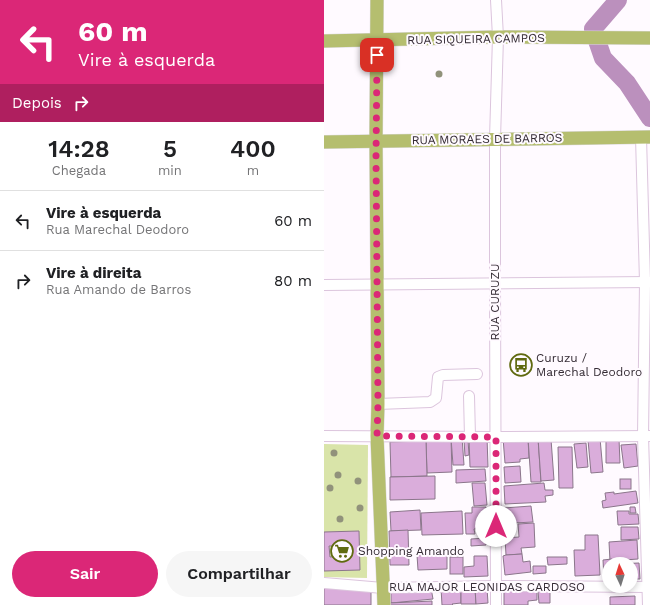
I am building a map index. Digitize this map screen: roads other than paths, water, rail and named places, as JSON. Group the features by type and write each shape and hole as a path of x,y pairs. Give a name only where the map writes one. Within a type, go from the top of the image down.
{"main road":[{"path":"377,0 377,436 384,605"},
{"name":"RUA SIQUEIRA CAMPOS","path":"324,41 498,37 650,38"},
{"name":"RUA MORAES DE BARROS","path":"324,142 645,137"}],"street":[{"name":"RUA CURUZU","path":"496,0 498,37 495,139 496,605"},
{"path":"645,137 648,605"},
{"path":"324,285 647,282"},
{"path":"378,404 430,402 436,398 438,377 477,374"},
{"path":"469,396 471,426 470,437"},
{"path":"324,436 647,436"},
{"name":"RUA MAJOR LEONIDAS CARDOSO","path":"324,583 384,588 496,586 649,587"}],"waterway":[{"path":"618,0 593,29 603,58 627,83 650,118"}],"place":[{"name":"Curuzu / Marechal Deodoro","path":"521,365"},
{"name":"Shopping Amando","path":"342,551"}]}
